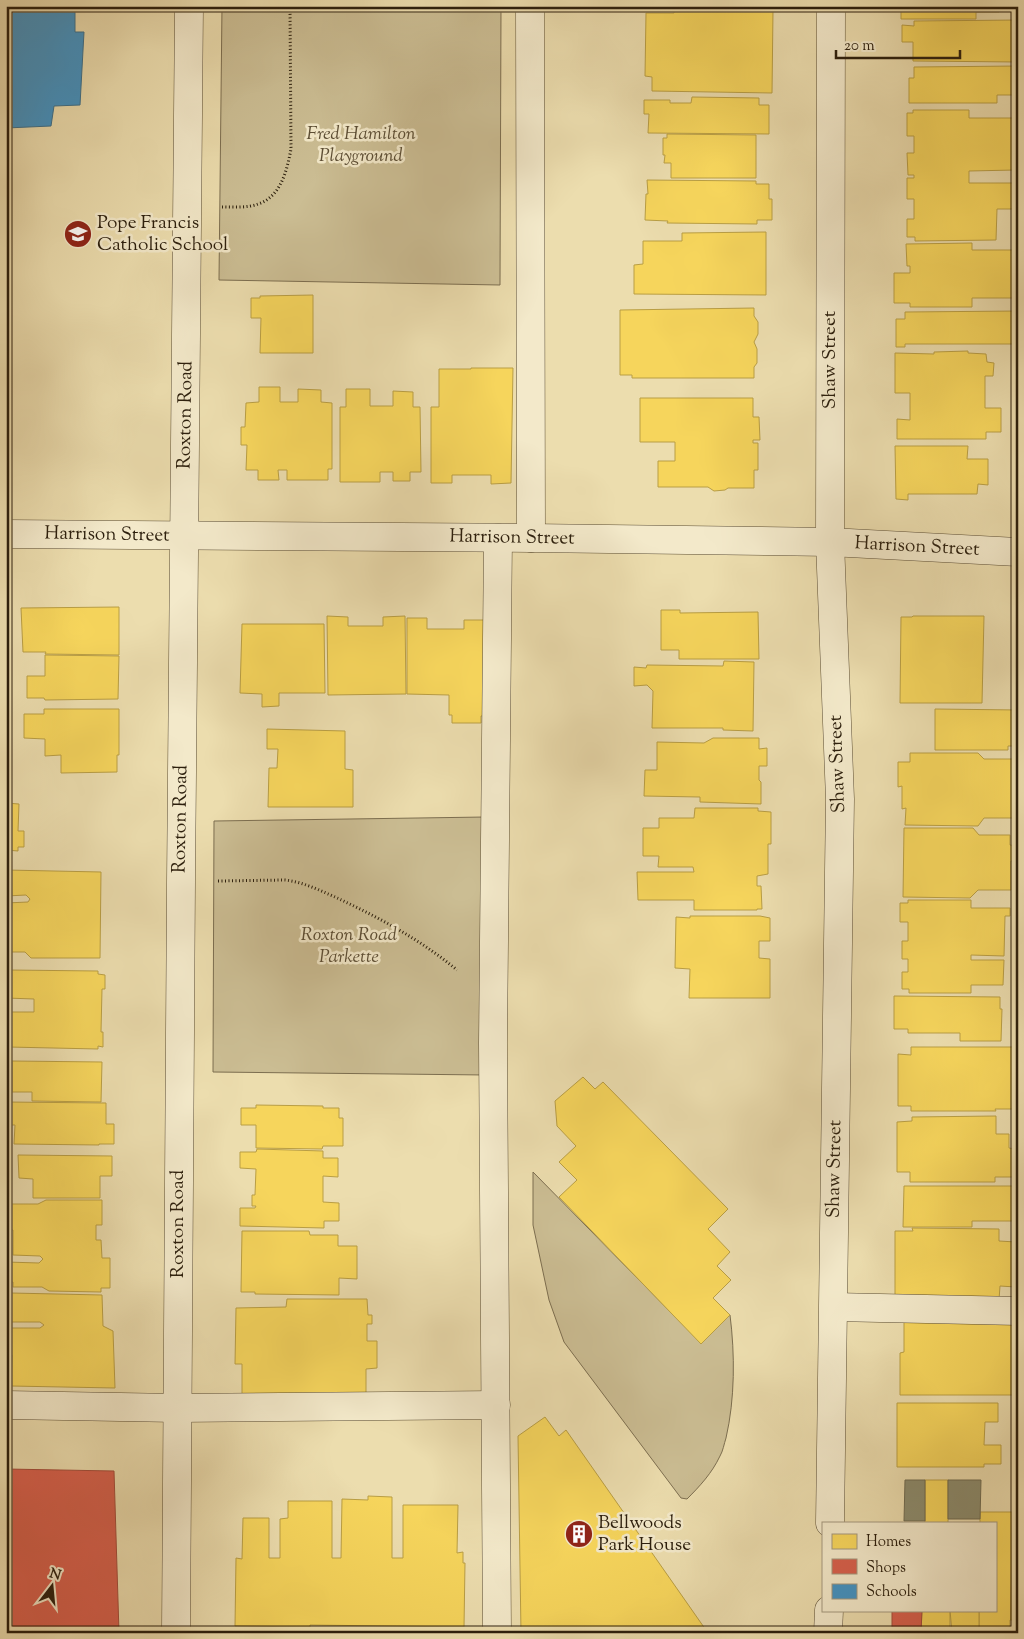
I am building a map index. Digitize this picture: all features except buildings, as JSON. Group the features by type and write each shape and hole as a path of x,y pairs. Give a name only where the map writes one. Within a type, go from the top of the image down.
{"street":[{"name":"Roxton Road","path":"176,1633 189,6"},
{"path":"530,6 531,538"},
{"name":"Shaw Street","path":"830,1522 840,799 830,542 831,6"},
{"name":"Harrison Street","path":"6,534 830,542 1018,552"},
{"path":"497,1633 493,1043 498,538"},
{"path":"834,1307 1018,1311"},
{"path":"6,1405 177,1408 496,1405"},
{"path":"828,1612 828,1633"}],"path":[{"path":"214,207 258,204 272,196 288,169 291,149 290,6"},
{"path":"210,881 285,880 309,885 369,913 432,951 458,971"}],"green space":[{"name":"Fred Hamilton Playground","path":"222,6 501,6 500,285 219,280"},
{"name":"Roxton Road Parkette","path":"485,817 486,1075 213,1072 214,821"},
{"path":"533,1172 701,1343 730,1315 733,1345 733,1376 731,1408 726,1438 721,1454 713,1468 687,1499 681,1498 564,1342 549,1300 533,1225"}],"place":[{"name":"Pope Francis Catholic School","path":"78,234"},
{"name":"Bellwoods Park House","path":"579,1534"}]}
